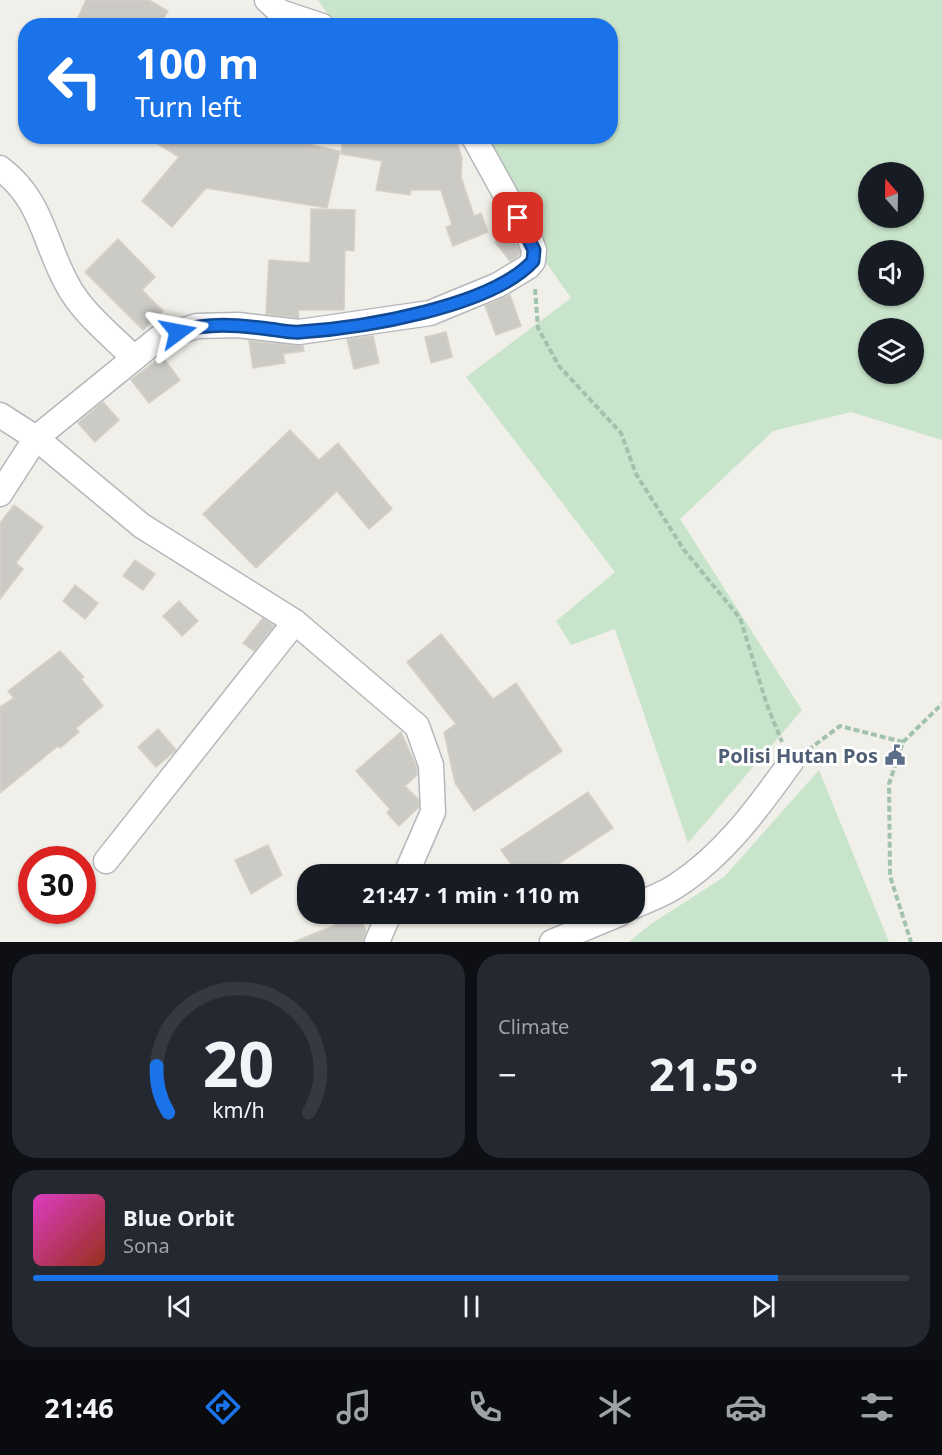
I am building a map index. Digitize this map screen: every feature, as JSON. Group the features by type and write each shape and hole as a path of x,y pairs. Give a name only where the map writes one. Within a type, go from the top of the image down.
{"street":[{"path":"267,0 280,12 298,18"},
{"path":"0,494 36,438 159,338 197,326 238,325 298,332 430,313 515,276 533,261 534,250 477,144"},
{"path":"0,168 20,184 37,210 64,281 77,301 134,357"},
{"path":"0,416 36,438 142,526 294,622 417,726 431,765 434,812 411,864"},
{"path":"106,861 294,622"},
{"path":"645,901 675,887 722,849 762,802 791,762"},
{"path":"377,942 385,924"},
{"path":"552,942 595,924"}],"path":[{"path":"533,261 538,328 559,366 621,433 636,474 684,550 740,618 767,705 791,762 840,726 903,742"},
{"path":"911,942 890,876 889,784 903,742 942,704"}],"green space":[{"path":"318,0 942,0 942,440 851,412 773,431 680,519 802,710 688,843 615,629 571,645 556,621 615,572 466,377 571,298 484,174 483,144 618,144 618,18 330,18"},
{"path":"819,770 889,942 629,942 651,924 724,877"}],"building":[{"path":"86,0 149,0 168,11 164,18 78,18"},
{"path":"158,144 307,144 340,151 327,208 206,188 172,227 142,201 179,157"},
{"path":"342,144 458,144 462,158 461,177 474,216 481,213 488,232 453,246 446,227 452,225 441,190 411,190 410,195 376,190 382,161 341,154"},
{"path":"311,209 355,210 354,251 345,250 344,310 298,310 299,318 266,314 269,260 310,263"},
{"path":"509,231 520,252 519,256 510,261 495,242"},
{"path":"118,239 155,277 142,290 163,311 143,330 85,272"},
{"path":"510,295 521,326 496,335 485,306"},
{"path":"446,332 452,357 431,363 425,337"},
{"path":"373,336 379,363 354,369 347,339"},
{"path":"249,341 303,346 304,351 283,354 285,363 253,368"},
{"path":"162,356 180,380 149,403 131,380"},
{"path":"103,402 119,420 95,442 78,423"},
{"path":"290,430 319,460 338,443 392,509 369,529 337,491 256,568 203,514"},
{"path":"14,505 43,527 16,563 23,569 0,599 0,523"},
{"path":"135,560 155,574 143,590 123,576"},
{"path":"75,585 98,603 85,619 63,601"},
{"path":"179,601 198,621 182,636 163,616"},
{"path":"263,618 274,626 254,651 243,643"},
{"path":"441,634 493,699 516,683 562,751 474,811 455,783 444,732 456,724 407,662"},
{"path":"60,651 84,677 81,679 103,706 76,728 79,732 0,793 0,707 14,698 8,691"},
{"path":"158,729 176,750 156,767 138,747"},
{"path":"401,732 417,768 417,775 405,786 418,799 419,807 399,826 387,813 390,809 356,771"},
{"path":"588,792 613,828 558,864 511,864 501,850"},
{"path":"268,845 282,875 251,894 235,860"},
{"path":"337,924 363,924 366,931 363,942 294,942"}],"place":[{"name":"Polisi Hutan Pos","path":"895,755"}],"route":[{"path":"178,332 197,326 238,325 298,332 430,313 498,285 528,267 533,261 534,250 518,218"}]}
